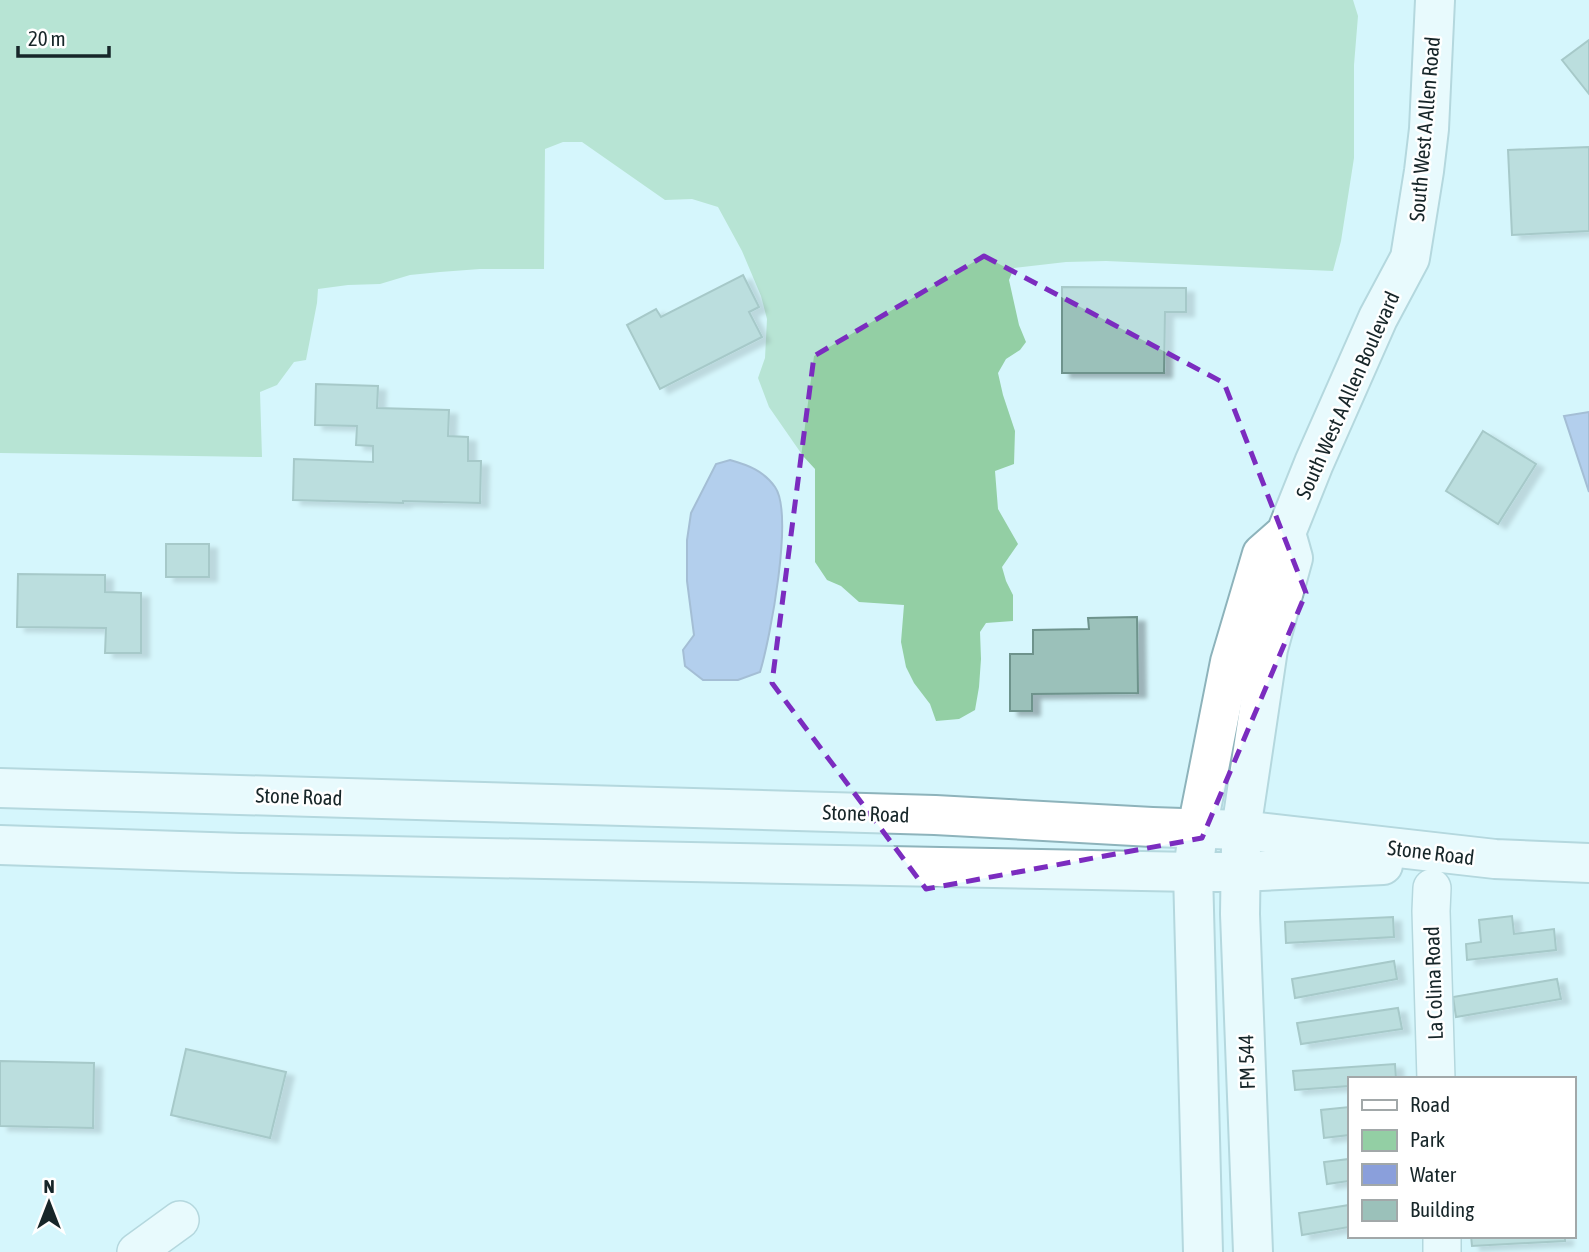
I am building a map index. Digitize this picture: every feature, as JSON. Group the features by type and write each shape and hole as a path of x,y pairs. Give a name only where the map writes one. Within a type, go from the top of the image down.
{"main road":[{"name":"South West A Allen Road","path":"1410,258 1429,130 1435,0"},
{"name":"South West A Allen Boulevard","path":"1193,872 1198,829 1230,662 1262,554 1286,533 1368,342 1410,258"},
{"name":"South West A Allen Boulevard","path":"1241,830 1268,649 1293,558 1286,533"},
{"name":"Stone Road","path":"0,788 934,815 1241,830 1495,859"},
{"path":"776,863 777,810"},
{"name":"FM 544","path":"1241,830 1240,914 1253,1252"},
{"name":"Stone Road","path":"0,845 240,853 1193,872 1495,859"},
{"path":"1495,859 1589,863"},
{"path":"1193,872 1203,1252"}],"street":[{"name":"La Colina Road","path":"1432,888 1436,1077"},
{"path":"136,1252 180,1220"}],"highlighted area":[{"path":"984,256 1224,383 1306,593 1202,838 926,889 772,683 814,356"}],"green space":[{"path":"0,0 1353,0 1358,16 1354,65 1354,158 1341,241 1333,271 1106,261 1014,268 1009,280 1019,325 1026,342 1020,350 1006,359 998,373 1015,431 1014,464 995,471 998,509 1018,544 1002,567 1013,595 1013,621 986,623 980,632 981,659 975,710 959,719 936,721 930,704 906,667 901,642 904,605 859,602 841,586 827,580 815,562 815,469 769,407 758,378 765,358 767,319 761,296 742,251 718,207 692,199 665,200 582,142 563,142 545,149 544,269 440,272 410,275 380,284 318,289 306,360 294,362 277,385 260,392 262,457 0,453"}],"water":[{"path":"1589,412 1589,492 1564,416"},
{"path":"730,460 755,469 775,487 780,501 782,523 778,577 760,672 738,680 703,680 685,666 683,650 694,635 687,581 687,540 691,513 716,464"}],"building":[{"path":"1589,40 1589,94 1562,60"},
{"path":"1589,147 1589,231 1512,235 1508,150"},
{"path":"743,275 759,307 749,312 762,337 660,389 627,325 656,309 661,317"},
{"path":"1062,287 1186,288 1186,312 1165,312 1164,373 1062,373"},
{"path":"316,384 378,386 377,408 449,410 448,436 468,437 468,461 481,461 480,503 293,500 294,459 373,462 373,446 356,445 357,426 315,425"},
{"path":"1483,431 1536,464 1498,524 1446,491"},
{"path":"166,544 209,544 209,577 166,577"},
{"path":"18,574 105,575 105,592 141,593 141,653 105,653 106,628 17,627"},
{"path":"1137,617 1138,693 1032,694 1032,711 1010,711 1010,654 1033,654 1033,630 1089,629 1088,618"},
{"path":"1512,916 1514,934 1554,929 1556,950 1467,960 1466,944 1481,942 1479,920"},
{"path":"1393,917 1394,937 1286,943 1285,922"},
{"path":"1394,961 1397,979 1295,998 1292,979"},
{"path":"1557,979 1561,999 1456,1017 1453,997"},
{"path":"1398,1008 1402,1029 1301,1044 1297,1023"},
{"path":"186,1049 286,1072 270,1138 171,1115"},
{"path":"0,1061 94,1063 93,1128 0,1126"},
{"path":"1395,1064 1396,1077 1348,1077 1348,1086 1295,1090 1293,1071"},
{"path":"1348,1107 1348,1135 1324,1138 1321,1110"},
{"path":"1348,1159 1348,1181 1327,1184 1324,1162"},
{"path":"1348,1205 1348,1227 1302,1235 1299,1213"},
{"path":"1471,1238 1565,1238 1565,1241 1472,1246"}]}
